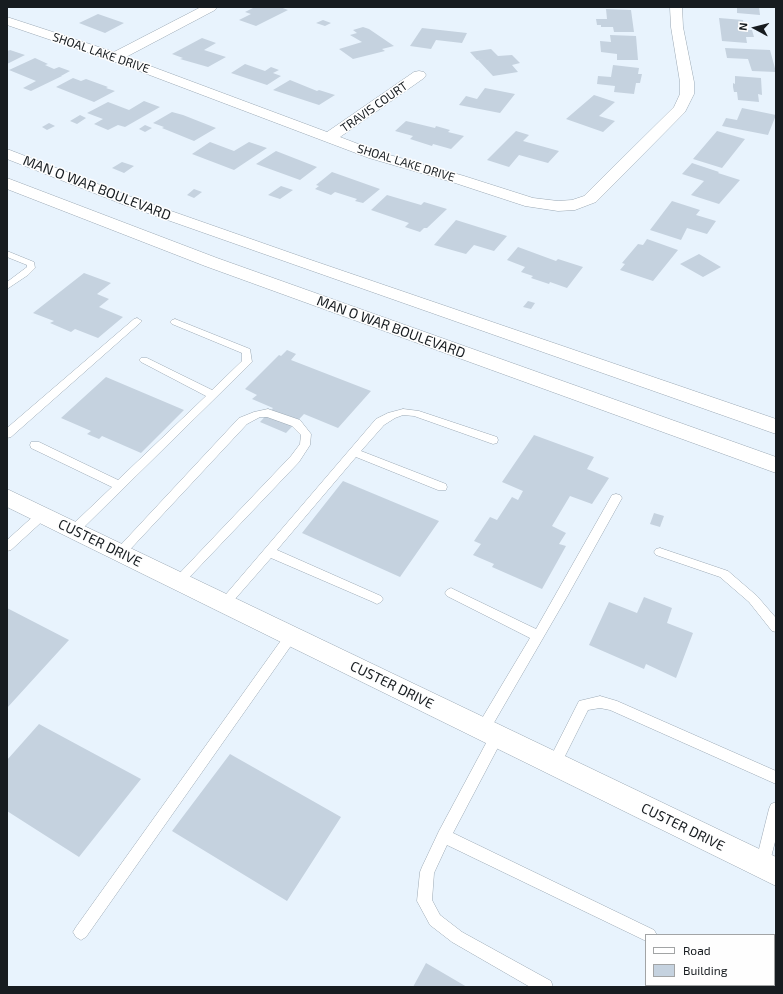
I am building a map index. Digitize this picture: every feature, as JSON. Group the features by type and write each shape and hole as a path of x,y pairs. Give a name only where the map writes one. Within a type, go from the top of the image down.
{"street":[{"path":"115,57 211,7"},
{"name":"SHOAL LAKE DRIVE","path":"7,21 115,57 374,155 458,179 531,203 558,206 575,205 590,199 680,109 687,94 687,82 677,26 676,7"},
{"name":"TRAVIS COURT","path":"329,138 419,75"},
{"name":"MAN O WAR BOULEVARD","path":"7,154 128,201 302,263 776,427"},
{"name":"MAN O WAR BOULEVARD","path":"7,183 211,262 776,465"},
{"name":"CUSTER DRIVE","path":"7,497 769,868"}],"lane":[{"path":"7,254 31,264 31,268 7,286"},
{"path":"7,434 137,321"},
{"path":"74,530 247,362 247,351 175,322"},
{"path":"144,360 213,395"},
{"path":"225,603 380,422 392,415 403,412 415,413 492,440"},
{"path":"120,553 243,421 258,414 268,413 296,423 306,434 305,445 295,459 179,581"},
{"path":"35,445 120,486"},
{"path":"354,452 442,487"},
{"path":"545,987 457,937 435,920 424,901 427,872 490,733 538,636 616,498"},
{"path":"7,547 42,514"},
{"path":"269,552 377,599"},
{"path":"660,552 724,574 753,599 776,627"},
{"path":"451,593 538,636"},
{"path":"81,932 291,636"},
{"path":"554,764 584,705 600,702 612,705 776,778"},
{"path":"769,868 776,809"},
{"path":"444,836 647,934"}],"building":[{"path":"255,7 280,7 288,10 256,26 239,20 251,14 245,12"},
{"path":"737,7 759,7 760,15 737,13"},
{"path":"606,9 631,10 634,32 614,32 613,27 601,27 601,25 597,25 596,19 607,19"},
{"path":"98,14 124,23 105,33 79,23"},
{"path":"719,18 743,20 744,30 752,30 754,37 746,37 747,43 722,41"},
{"path":"323,20 331,23 325,26 316,23"},
{"path":"363,27 369,29 394,46 382,49 385,51 353,59 339,49 362,42 350,35 357,33 353,30"},
{"path":"422,28 467,33 462,43 436,40 431,49 410,46"},
{"path":"610,35 636,36 638,60 617,60 617,54 601,52 600,41 611,42"},
{"path":"202,38 216,43 204,50 226,57 208,67 180,59 183,58 172,54"},
{"path":"725,48 770,50 776,72 752,71 748,59 727,58"},
{"path":"491,49 498,56 512,55 520,63 512,65 518,72 493,76 478,60 484,59 477,60 470,52"},
{"path":"10,50 25,55 7,64 7,51"},
{"path":"35,58 48,64 45,65 54,69 59,67 70,71 31,91 23,88 36,81 9,70"},
{"path":"245,64 265,71 271,67 279,70 273,73 281,76 267,85 231,73"},
{"path":"613,65 639,68 638,74 642,74 640,83 636,83 634,94 614,92 615,86 597,84 598,76 611,77"},
{"path":"735,76 761,78 762,95 758,94 759,102 738,100 737,92 734,92 733,87 733,83 735,84"},
{"path":"73,78 81,81 86,79 115,91 94,102 56,87"},
{"path":"290,80 317,91 319,90 335,95 319,105 273,90"},
{"path":"485,88 515,94 500,113 459,105 466,96 477,99"},
{"path":"594,95 615,102 599,116 615,121 603,132 566,119"},
{"path":"144,101 160,107 125,127 118,125 108,130 94,124 103,119 87,113 108,102 129,110"},
{"path":"742,108 776,115 768,135 722,126 726,118 737,120"},
{"path":"172,112 216,128 194,141 153,123"},
{"path":"80,115 86,118 77,124 70,121"},
{"path":"406,121 435,128 436,126 450,130 448,132 464,136 451,149 433,144 432,146 410,139 413,136 395,131"},
{"path":"49,123 55,126 47,130 42,127"},
{"path":"145,125 152,128 145,132 139,129"},
{"path":"516,131 529,135 523,141 559,151 548,163 519,155 509,167 487,160"},
{"path":"717,131 745,139 722,168 693,159"},
{"path":"210,142 234,151 249,142 267,148 234,170 192,154"},
{"path":"276,151 317,167 300,180 256,164"},
{"path":"122,162 134,166 124,173 112,168"},
{"path":"692,163 740,180 719,204 691,195 704,181 682,174"},
{"path":"332,172 380,189 363,203 355,201 357,199 335,192 331,195 315,189 319,186 316,185"},
{"path":"281,186 293,190 280,199 268,195"},
{"path":"194,189 202,192 194,198 187,195"},
{"path":"387,195 421,205 424,202 447,209 427,228 424,228 420,232 405,227 409,223 371,210"},
{"path":"672,201 700,210 696,215 716,221 707,234 687,228 681,240 650,230"},
{"path":"456,220 507,236 494,251 474,245 466,254 434,245"},
{"path":"647,239 678,250 653,281 620,270 625,264 622,263 638,244 643,245"},
{"path":"518,247 556,261 558,259 583,267 567,288 550,282 549,284 531,278 533,276 521,272 525,267 507,260"},
{"path":"699,254 721,267 703,277 680,264"},
{"path":"84,273 111,283 97,294 109,299 99,307 123,317 98,338 75,329 71,332 50,323 54,321 33,313"},
{"path":"528,301 535,303 531,309 523,307"},
{"path":"287,350 296,354 291,360 371,391 338,428 304,414 286,433 260,422 273,408 252,399 257,395 245,389 279,355 281,356"},
{"path":"106,377 184,410 141,453 102,436 99,439 87,434 91,431 61,418"},
{"path":"534,435 594,457 587,469 609,478 592,504 570,496 552,526 566,533 559,544 566,546 542,589 492,567 494,564 473,555 481,544 474,541 490,517 497,520 512,497 518,500 523,491 502,482"},
{"path":"343,481 439,521 400,577 302,533"},
{"path":"654,513 664,516 660,527 650,524"},
{"path":"644,597 672,608 667,623 693,633 676,678 646,664 644,669 589,645 609,602 637,613"},
{"path":"7,608 69,640 7,708"},
{"path":"39,724 141,779 79,857 7,811 7,760"},
{"path":"230,754 341,817 287,901 172,831"},
{"path":"426,963 467,987 413,987"}]}
